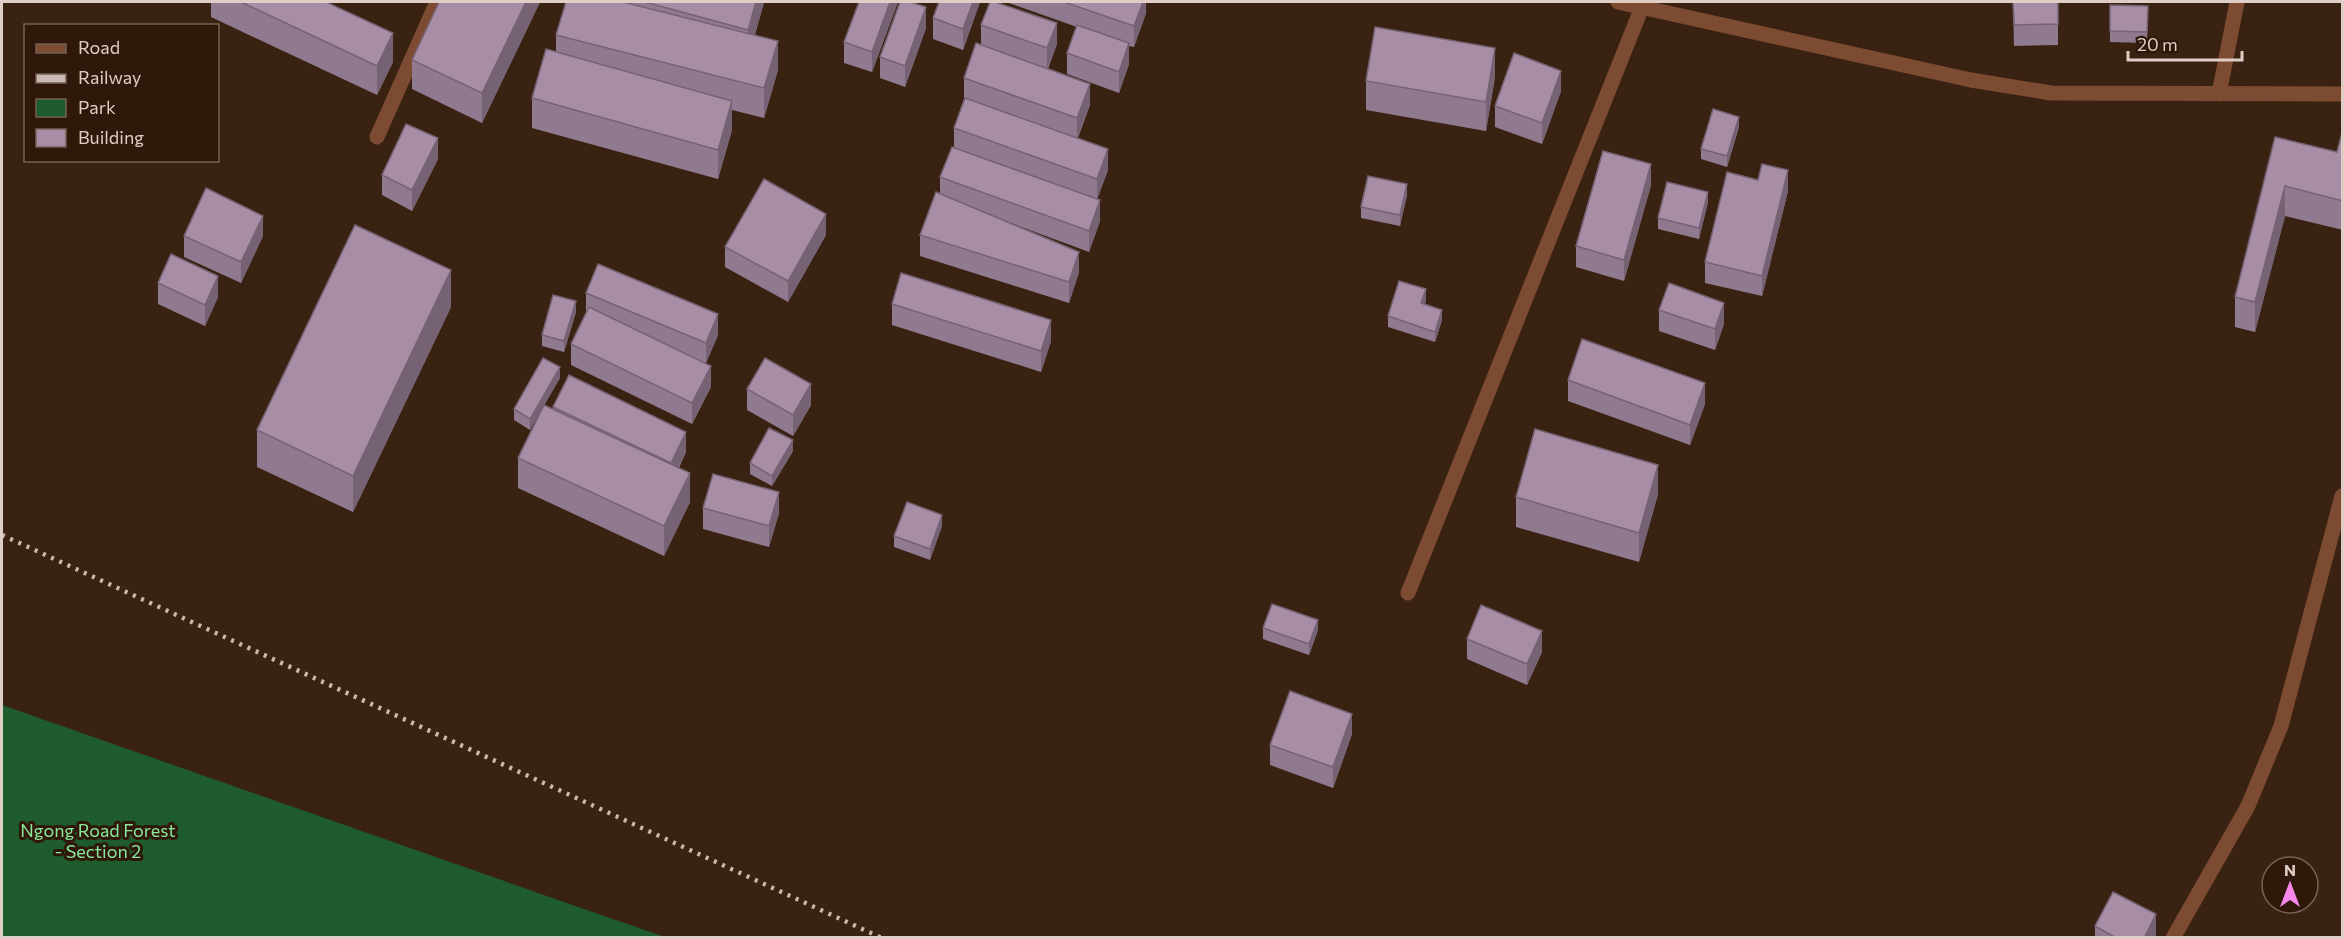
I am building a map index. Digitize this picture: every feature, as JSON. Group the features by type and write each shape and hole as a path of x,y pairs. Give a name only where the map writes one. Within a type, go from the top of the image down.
{"street":[{"path":"377,137 437,2"},
{"path":"1618,2 1971,80 2050,93 2343,94"},
{"path":"2219,94 2237,2"},
{"path":"1408,593 1642,7"},
{"path":"2174,938 2248,806 2280,726 2343,496"}],"green space":[{"name":"Ngong Road Forest - Section 2","path":"2,705 581,908 665,937 2,937"}],"building":[{"path":"241,2 326,2 393,33 377,66"},
{"path":"439,2 526,2 482,93 412,60"},
{"path":"566,2 623,2 778,41 764,88 556,35"},
{"path":"645,2 756,2 748,30"},
{"path":"859,2 890,2 872,52 844,42"},
{"path":"900,2 910,2 926,7 905,66 880,57"},
{"path":"939,2 973,2 963,29 933,18"},
{"path":"990,2 1057,23 1047,48 981,25"},
{"path":"1064,2 1143,2 1134,26"},
{"path":"2013,2 2058,2 2058,24 2014,25"},
{"path":"2110,5 2148,6 2147,32 2110,31"},
{"path":"1077,25 1129,43 1119,72 1067,53"},
{"path":"1375,27 1495,48 1486,102 1366,81"},
{"path":"976,43 1090,84 1077,118 964,78"},
{"path":"546,49 732,101 718,150 532,98"},
{"path":"1514,53 1561,71 1542,123 1495,106"},
{"path":"965,98 1108,149 1097,179 954,128"},
{"path":"1713,109 1739,117 1727,156 1701,149"},
{"path":"406,124 438,138 412,190 382,175"},
{"path":"2342,133 2343,201 2285,186 2255,302 2235,297 2275,137 2337,152"},
{"path":"952,147 1100,200 1089,231 940,177"},
{"path":"1603,151 1651,164 1624,260 1576,246"},
{"path":"1762,164 1788,170 1762,276 1705,262 1727,172 1758,180"},
{"path":"1368,176 1407,184 1400,215 1361,207"},
{"path":"764,179 826,214 788,281 725,247"},
{"path":"1667,182 1708,192 1699,228 1658,218"},
{"path":"206,188 263,216 241,262 184,236"},
{"path":"936,192 1079,252 1069,282 920,235"},
{"path":"355,225 451,270 353,476 257,430"},
{"path":"171,254 218,276 205,305 158,283"},
{"path":"598,264 718,314 706,343 586,293"},
{"path":"901,273 1051,320 1041,351 892,304"},
{"path":"1399,281 1426,289 1421,303 1442,310 1435,332 1388,316"},
{"path":"1669,283 1724,303 1715,329 1659,310"},
{"path":"553,295 576,301 564,341 542,335"},
{"path":"589,307 711,366 692,403 571,344"},
{"path":"1582,339 1705,383 1690,425 1568,380"},
{"path":"543,358 560,367 530,419 514,409"},
{"path":"765,358 811,384 793,415 747,389"},
{"path":"569,375 686,432 671,463 553,407"},
{"path":"544,405 690,473 664,526 518,458"},
{"path":"769,428 793,440 772,476 750,463"},
{"path":"1535,429 1658,465 1639,533 1516,497"},
{"path":"713,474 779,492 769,526 703,508"},
{"path":"907,502 942,515 930,549 894,536"},
{"path":"1272,604 1318,620 1309,644 1263,628"},
{"path":"1481,605 1542,631 1527,664 1467,639"},
{"path":"1290,691 1352,714 1333,767 1270,745"},
{"path":"2113,892 2156,914 2144,938 2116,938 2095,926"}],"railway":[{"path":"2,535 882,938"}]}
